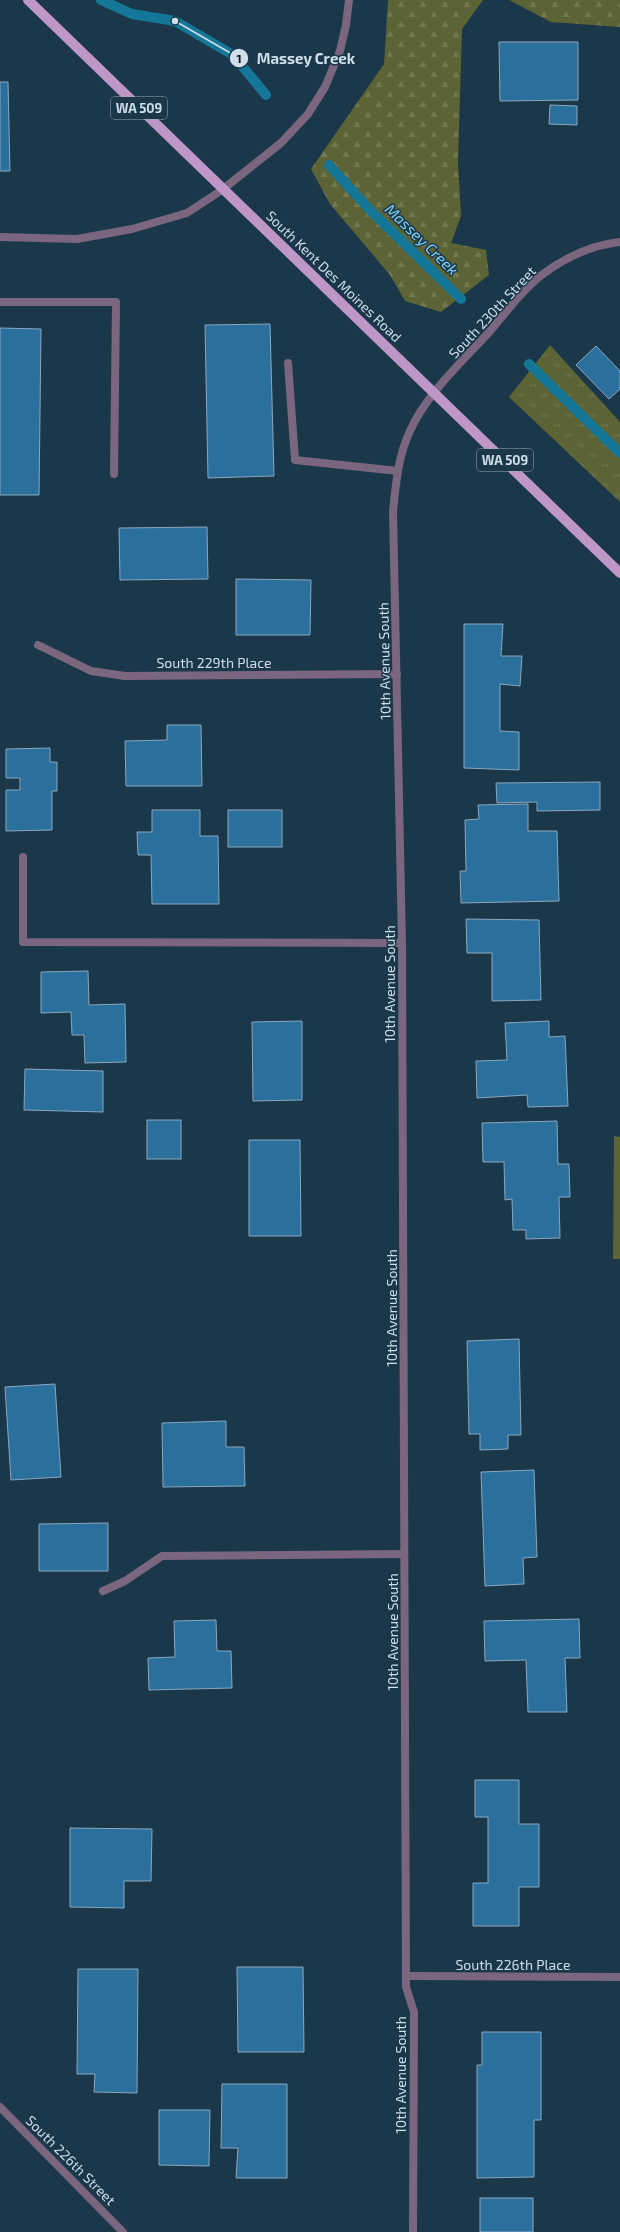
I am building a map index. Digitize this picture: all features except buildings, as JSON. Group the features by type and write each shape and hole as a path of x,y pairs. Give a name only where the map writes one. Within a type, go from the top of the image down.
{"main road":[{"name":"South Kent Des Moines Road","path":"28,0 222,190 435,393 620,573"}],"street":[{"path":"0,237 77,239 132,229 187,213 222,190 281,143 308,114 325,87 340,52 346,26 349,0"},
{"name":"South 230th Street","path":"435,393 526,290 542,275 565,260 598,245 620,242"},
{"path":"0,302 116,302 114,474"},
{"path":"288,363 295,460 398,471"},
{"name":"10th Avenue South","path":"413,2232 414,2012 406,1987 402,943 393,511 398,471 409,432 435,393"},
{"name":"South 229th Place","path":"38,645 91,671 125,676 397,674"},
{"path":"23,857 23,942 402,943"},
{"path":"103,1591 125,1581 162,1556 404,1554"},
{"name":"South 226th Place","path":"406,1976 620,1977"},
{"name":"South 226th Street","path":"0,2106 123,2232"}],"green space":[{"path":"388,0 483,0 462,29 458,163 461,216 451,243 486,250 489,275 441,312 405,301 390,275 330,204 311,169 384,64"},
{"path":"509,0 620,0 620,27 551,22"},
{"path":"550,345 620,422 620,502 509,397"},
{"path":"614,1136 620,1137 620,1259 613,1259"}],"waterway":[{"name":"Massey Creek","path":"101,0 132,14 175,21 233,55 266,95"},
{"name":"Massey Creek","path":"329,165 371,211 461,299"},
{"name":"Massey Creek","path":"529,364 620,453"}],"place":[{"name":"Massey Creek","path":"175,21"}]}
